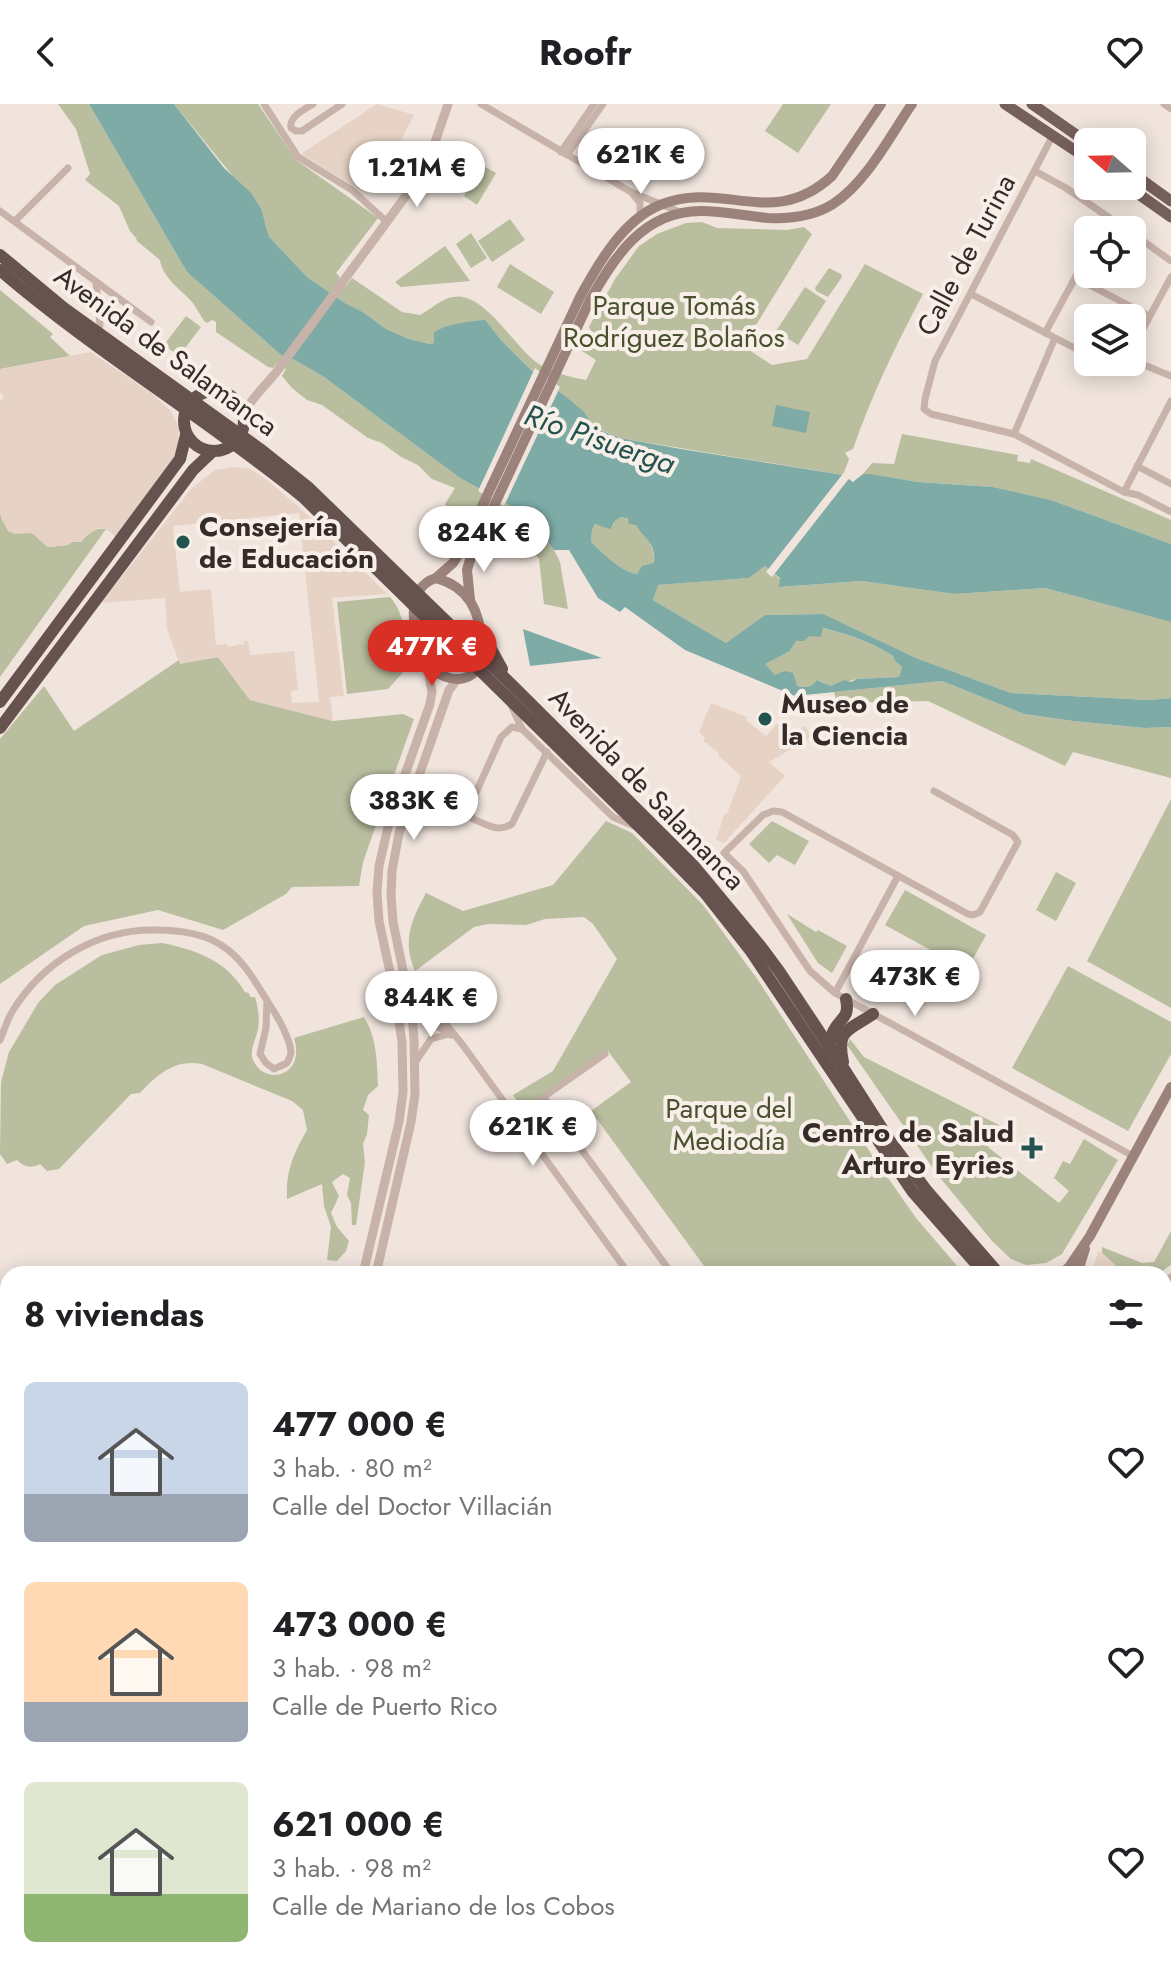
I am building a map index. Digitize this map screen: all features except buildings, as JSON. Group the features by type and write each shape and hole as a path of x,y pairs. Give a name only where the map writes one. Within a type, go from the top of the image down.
{"highway":[{"name":"Avenida de Salamanca","path":"0,255 64,308 100,330 189,404 237,439 303,497 373,567 416,599 480,662 508,699 705,893 772,981 912,1191 976,1266"},
{"name":"Avenida de Salamanca","path":"0,270 72,329 150,384 189,404"},
{"path":"0,702 180,459 185,430 189,404 206,391 222,391 235,399 243,413 243,428 228,448 213,451 199,447 185,430 168,404 151,391 150,384"},
{"path":"0,728 193,470 213,451"},
{"path":"481,631 512,685"},
{"name":"Avenida de Salamanca","path":"480,662 512,685 708,881 762,948 890,1141 927,1191 992,1266"},
{"path":"826,1062 834,1029 845,1018 848,1007 840,996"},
{"path":"844,1069 839,1045 842,1036 873,1014"},
{"path":"817,1027 834,1029"}],"main road":[{"path":"436,578 460,588 470,600 481,631 480,662 468,676 456,681 427,662 417,635 414,617 416,599 426,582 436,578 453,563 471,542 594,272 617,239 640,216 660,205 695,198 769,204 798,199 832,176 881,104"},
{"path":"569,332 606,270 625,246 652,225 680,212 786,219 816,212 852,189 912,104"},
{"path":"1005,104 1074,149"},
{"path":"1032,104 1047,108 1074,131"},
{"path":"1146,183 1171,201"},
{"path":"1146,199 1171,217"},
{"path":"470,600 467,570 471,542"},
{"path":"1070,1266 1090,1236 1171,1087"},
{"path":"1080,1266 1090,1236"}],"street":[{"path":"264,104 298,157 352,190 387,222"},
{"path":"313,104 293,118 291,128 302,131 342,104"},
{"path":"481,104 631,192 680,212"},
{"path":"564,154 594,104"},
{"path":"564,154 603,104"},
{"path":"1164,104 1171,109"},
{"path":"243,413 419,178 431,154 445,106"},
{"name":"Calle de Turina","path":"1014,434 931,414 924,409 925,399 935,361 1053,135"},
{"path":"15,221 68,168"},
{"path":"1035,171 1107,216"},
{"path":"631,192 640,203 640,216"},
{"path":"0,211 151,322"},
{"path":"1146,243 1171,261"},
{"path":"1146,322 1171,277"},
{"path":"96,282 100,330"},
{"path":"1045,333 1074,282"},
{"path":"1095,288 1149,316"},
{"path":"971,294 1074,348"},
{"path":"1055,338 1014,434 1124,492 1138,495 1171,512"},
{"path":"1146,366 1171,376"},
{"path":"1124,492 1171,401"},
{"path":"1137,466 1171,484"},
{"path":"365,1266 399,1122 404,1071 396,1000 379,921 379,866 391,814 430,704 432,692 427,662"},
{"path":"378,1266 415,1094 416,1061 404,972 393,922 392,871 399,833 447,695 456,681"},
{"name":"Avenida de Salamanca","path":"508,699 522,729 613,817 640,826"},
{"path":"522,729 512,727 501,737 469,808 473,819 498,830 512,824 547,752"},
{"path":"934,791 1013,835 1018,842 980,912 973,915 778,811 763,815 724,853 743,871 810,971 840,996 1133,1156"},
{"path":"840,996 898,876"},
{"path":"0,1040 13,1011 39,977 65,955 118,933 174,930 221,945 256,981 277,1015 291,1053 287,1063 274,1069 260,1054 266,1028 267,1000"},
{"path":"404,972 462,1044 623,1266"},
{"path":"396,1000 462,1044"},
{"path":"399,1018 421,1004 434,1009"},
{"path":"0,1019 13,1011"},
{"path":"416,1061 438,1026 440,1016"},
{"path":"431,1039 450,1034"},
{"path":"515,1117 605,1054"},
{"path":"544,1098 666,1266"}],"green space":[{"path":"58,104 89,104 187,272 282,356 324,377 460,478 529,516 560,562 568,609 544,604 539,559 525,542 513,533 502,532 467,512 458,531 445,504 455,488 432,479 418,465 368,438 322,405 307,400 282,376 286,369 277,363 273,368 268,367 216,332 216,322 204,321 193,303 169,278 160,260 137,241 119,206 85,180 90,174 76,129"},
{"name":"Parque Tomás Rodríguez Bolaños","path":"174,104 258,104 296,160 378,218 336,273 340,277 338,281 345,287 352,278 402,312 420,315 449,298 465,297 488,311 539,364 568,376 586,380 596,360 582,351 592,333 589,327 615,279 639,246 657,234 686,223 702,222 717,228 787,230 804,227 812,234 743,346 772,365 807,359 865,264 923,294 885,370 853,449 845,453 849,459 843,475 620,438 594,427 564,395 532,371 485,321 434,337 435,343 409,339 386,329 307,277 268,237 266,225 236,180"},
{"path":"783,104 831,104 798,153 765,131"},
{"path":"482,165 496,173 477,205 464,196"},
{"path":"510,219 525,240 492,262 478,241"},
{"path":"471,233 487,258 471,268 456,244"},
{"path":"445,246 470,281 401,287 395,282"},
{"path":"510,264 554,292 541,314 497,287"},
{"path":"829,268 842,277 828,297 815,288"},
{"path":"805,287 826,301 798,345 776,331"},
{"path":"0,290 53,334 50,337 70,356 0,369"},
{"path":"186,316 201,327 179,356 164,345"},
{"path":"902,434 1018,455 1017,461 1030,463 1031,459 1171,520 1171,544 1051,500 993,487 863,474 872,463 894,464"},
{"path":"0,513 11,530 32,533 48,547 81,542 95,530 106,529 0,677"},
{"path":"621,517 640,529 652,548 654,563 637,574 618,566 591,542 595,524 613,525"},
{"path":"765,566 780,579 780,587 862,581 954,594 1045,588 1171,622 1171,698 1150,700 1011,693 916,658 822,614 765,615 726,643 653,600 657,585 748,578"},
{"path":"390,597 402,619 413,661 388,689 347,694 337,602"},
{"path":"822,628 859,639 893,656 902,667 899,677 857,679 831,686 818,680 811,686 803,687 797,686 794,679 775,675 764,664 790,651 796,641"},
{"path":"218,657 250,700 333,721 403,714 414,719 363,862 359,886 292,887 286,894 223,930 158,910 84,926 0,984 0,739 44,686 74,731 179,660 181,663"},
{"path":"942,681 1024,714 1145,728 1171,727 1171,778 1073,752 1065,766 928,701 837,703 834,692"},
{"path":"1171,799 1171,1008 1087,961"},
{"name":"Parque del Mediodía","path":"606,821 632,833 703,905 758,980 916,1218 957,1266 704,1266 591,1111 631,1082 608,1051 524,1111 513,1095 553,1071 617,959 593,924 584,917 545,919 526,925 488,924 474,927 415,971 409,950 410,931 426,893 463,911 553,885"},
{"path":"772,821 809,841 795,865 777,855 769,863 749,844"},
{"path":"1056,872 1076,883 1056,921 1036,910"},
{"path":"905,890 986,935 967,970 885,925"},
{"path":"787,914 847,946 832,973 818,963"},
{"path":"162,943 209,958 229,972 250,997 255,997 259,1021 252,1056 266,1073 274,1075 289,1069 296,1051 294,1038 364,1017 374,1042 378,1086 368,1095 363,1110 369,1115 363,1144 365,1162 356,1225 352,1225 351,1203 347,1195 350,1178 343,1174 332,1182 339,1196 331,1213 337,1227 349,1241 346,1251 337,1261 327,1260 331,1227 324,1206 322,1184 287,1199 291,1163 307,1130 303,1110 292,1101 202,1064 175,1066 160,1074 140,1093 131,1094 59,1169 47,1171 40,1164 28,1166 17,1160 7,1164 0,1154 1,1082 9,1052 38,1003 55,985 102,955 139,945"},
{"path":"1068,966 1171,1022 1171,1054 1128,1131 1012,1068"},
{"path":"850,1039 864,1057 999,1125 988,1147 1059,1203 1069,1191 1054,1178 1063,1161 1070,1164 1084,1139 1118,1160 1062,1254 1046,1263 1026,1265 1011,1259 992,1241 937,1174 847,1045"},
{"path":"1171,1231 1170,1266 1116,1266 1102,1253 1102,1247 1142,1263 1154,1262"}],"shaded area":[{"path":"377,104 414,115 383,168 362,191 301,154"},
{"path":"91,352 151,393 170,410 178,425 179,443 174,461 116,537 100,528 81,542 48,547 32,533 15,534 8,531 0,513 0,401 4,397 0,392 0,369"},
{"path":"233,467 250,469 267,480 387,594 332,598 344,696 330,697 333,721 250,700 218,657 180,664 167,629 165,598 101,603 192,488 215,470","holes":["299,513 319,702 292,703 291,691 298,690 294,651 250,655 248,641 228,647 227,644 216,645 211,589 180,592 173,526"]},
{"path":"711,703 747,717 746,720 766,736 777,724 798,730 805,726 812,737 769,762 785,776 724,843 716,840 741,776 703,741 705,738 699,732"},
{"path":"1099,1251 1116,1266 1093,1266"}],"water":[{"name":"Río Pisuerga","path":"89,104 174,104 224,168 251,193 261,209 269,237 307,277 386,329 409,339 434,343 434,332 440,329 485,320 532,371 584,412 594,427 602,431 620,438 843,475 853,482 863,474 869,474 918,482 993,487 1051,500 1171,544 1171,622 1045,588 954,594 862,581 779,587 780,578 765,566 749,578 658,585 653,600 726,643 765,615 823,614 916,658 1011,693 1150,700 1171,698 1171,727 1145,728 1024,714 942,681 795,696 685,650 625,607 620,612 598,598 569,550 554,550 529,516 460,478 324,377 282,356 187,272","holes":["621,517 628,519 629,524 636,525 653,550 654,563 642,566 637,574 618,566 591,542 595,524 610,529","823,628 859,639 893,656 902,667 899,677 844,680 831,686 817,680 811,686 803,687 797,686 793,673 785,671 775,675 765,664 790,651 796,641 804,641 809,636 821,637"]},
{"path":"776,405 810,412 806,433 772,426"},
{"path":"523,629 602,658 530,666"}],"pier":[{"path":"535,368 560,387 504,506 478,491"},
{"path":"845,471 851,476 772,577 766,572"}],"place":[{"name":"Consejería de Educación","path":"183,542"},
{"name":"Museo de la Ciencia","path":"765,719"},
{"name":"Centro de Salud Arturo Eyries","path":"1032,1148"}]}
